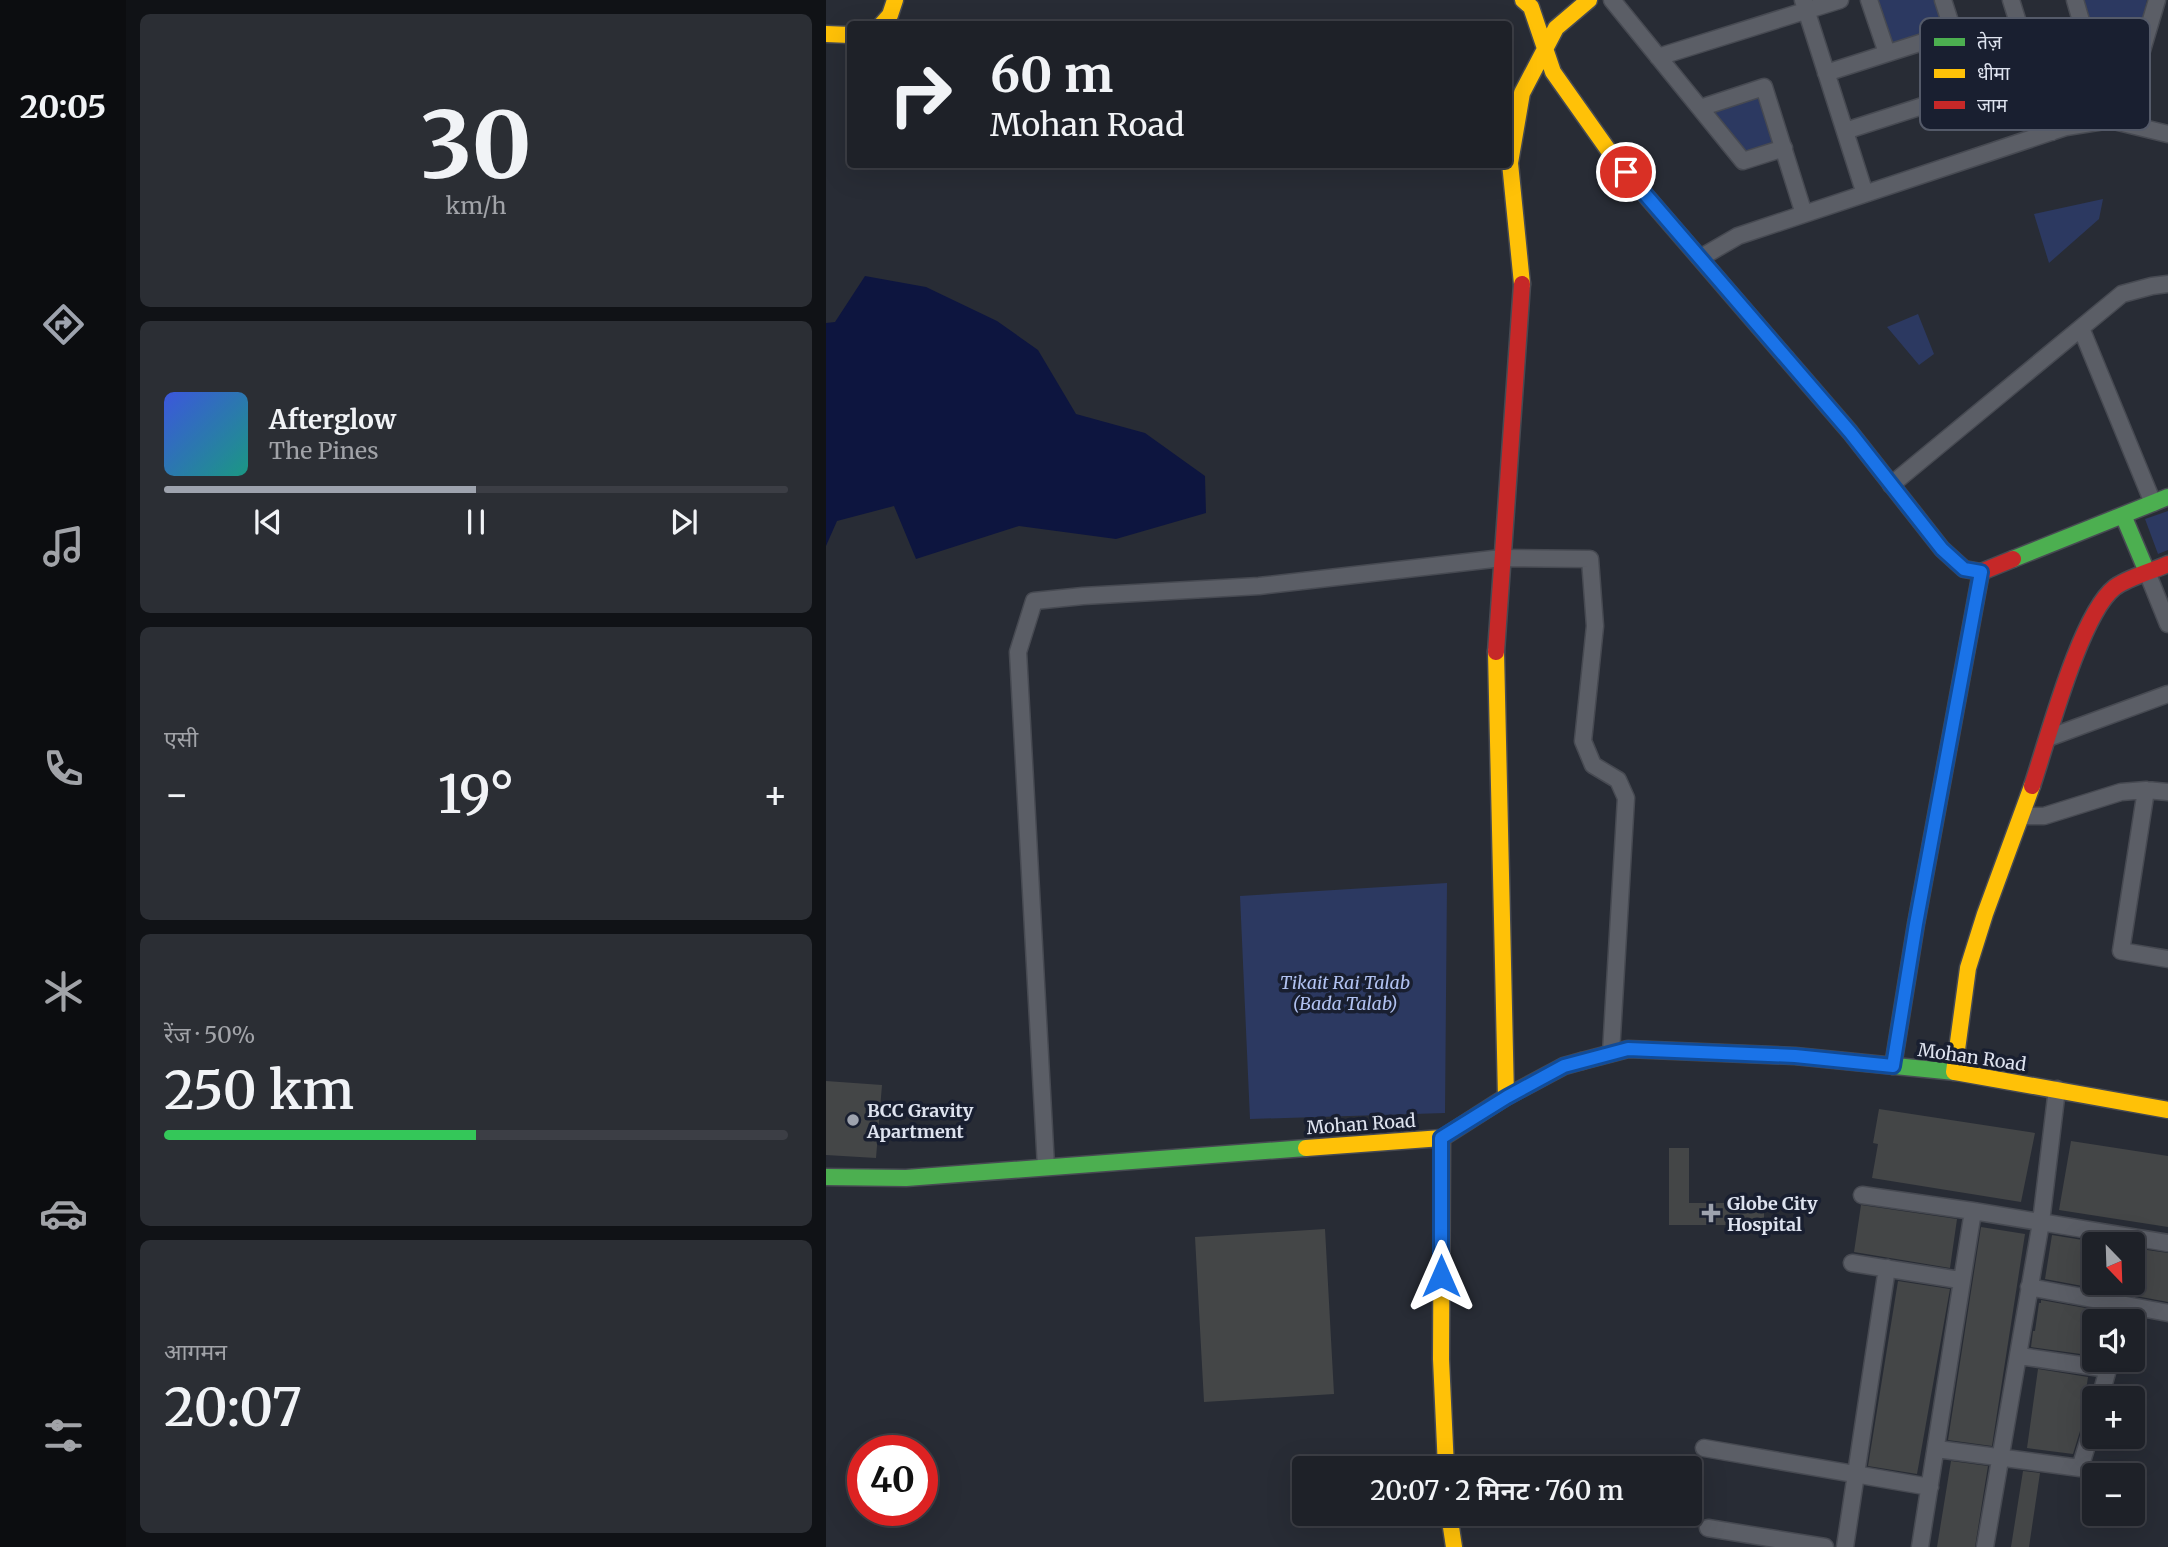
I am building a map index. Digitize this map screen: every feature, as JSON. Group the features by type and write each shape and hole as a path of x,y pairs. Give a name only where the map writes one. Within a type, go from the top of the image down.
{"street":[{"path":"885,21 890,15 895,0"},
{"path":"1523,0 1531,7 1559,81 1616,161 1850,432 1942,549 1964,569 1981,572 2160,500 2081,328"},
{"path":"1512,151 1522,93 1546,51 1556,27 1589,0"},
{"path":"1612,0 1743,161 1784,148"},
{"path":"1658,57 1805,5 1840,0"},
{"path":"1869,0 1887,53"},
{"path":"1943,0 1949,18"},
{"path":"2011,0 2017,18"},
{"path":"2075,0 2080,18"},
{"path":"2150,23 2157,0"},
{"path":"1805,5 1865,194"},
{"path":"826,34 847,35"},
{"path":"1826,73 1920,43"},
{"path":"1700,108 1765,87 1804,214"},
{"path":"1845,131 1920,107"},
{"path":"1700,258 1738,236 2058,130"},
{"path":"2150,130 2168,134"},
{"path":"1507,1097 1503,1034 1495,667 1522,283 1510,168"},
{"path":"1891,485 2122,294 2168,284"},
{"path":"2123,515 2168,624"},
{"path":"1046,1167 1018,652 1034,601 1259,586 1502,558 1590,559 1595,626 1583,741 1593,765 1618,780 1626,798 1611,1053"},
{"path":"1954,1072 1968,968 2073,662 2094,612 2114,588 2168,564"},
{"path":"1893,1066 1916,924 1981,572"},
{"path":"2048,738 2168,694"},
{"path":"2146,790 2121,951 2168,959"},
{"path":"2022,816 2044,816 2121,792 2168,792"},
{"name":"Mohan Road","path":"826,1177 906,1178 1441,1138 1564,1066 1628,1049 1795,1056 1954,1072 2168,1110"},
{"path":"1985,1547 1999,1457 2020,1356 2041,1222 2057,1089"},
{"path":"1441,1138 1441,1359 1446,1456"},
{"path":"1862,1195 2168,1243"},
{"path":"1920,1547 1973,1211"},
{"path":"1852,1264 1961,1280"},
{"path":"1845,1547 1887,1268"},
{"path":"2029,1287 2107,1309"},
{"path":"2145,1313 2168,1313"},
{"path":"2020,1356 2082,1362"},
{"path":"1704,1448 1930,1487"},
{"path":"1937,1448 2080,1468 2087,1449"},
{"path":"1451,1526 1454,1547"},
{"path":"1708,1528 1825,1547"}],"green space":[{"path":"1877,0 1934,0 1940,18 1920,18 1920,37 1892,46"},
{"path":"2083,0 2147,0 2143,18 2088,18"},
{"path":"1758,98 1774,144 1744,152 1715,112"},
{"path":"2103,199 2099,219 2049,263 2034,214"},
{"path":"1918,314 1934,354 1919,365 1887,327"},
{"path":"2168,511 2168,550 2158,554 2145,519"},
{"name":"Tikait Rai Talab (Bada Talab)","path":"1447,883 1445,1113 1250,1119 1240,896"}],"shaded area":[{"path":"865,276 926,287 997,321 1038,350 1076,414 1145,433 1205,476 1206,513 1116,539 1019,526 916,559 894,506 837,521 826,546 826,323 835,322"}],"building":[{"name":"BCC Gravity Apartment","path":"826,1081 882,1085 876,1158 826,1155"},
{"path":"1879,1109 2035,1133 2021,1202 1872,1178 1878,1144 1873,1143"},
{"path":"2071,1141 2168,1156 2168,1227 2059,1210"},
{"path":"1669,1148 1689,1148 1689,1203 1764,1203 1764,1225 1669,1225"},
{"path":"1861,1205 1957,1219 1950,1268 1854,1252"},
{"path":"1981,1227 2025,1234 1992,1446 1948,1440"},
{"path":"1325,1229 1334,1394 1204,1402 1195,1237"},
{"path":"2052,1235 2082,1240 2082,1286 2045,1279"},
{"path":"2146,1250 2168,1253 2168,1302 2131,1295 2146,1295"},
{"path":"1898,1281 1950,1289 1917,1474 1868,1466"},
{"path":"2041,1300 2091,1309 2082,1309 2082,1354 2031,1347"},
{"path":"2038,1369 2088,1377 2087,1386 2082,1386 2082,1418 2073,1454 2027,1448"},
{"path":"1951,1461 1988,1466 1975,1547 1937,1547"},
{"path":"2023,1471 2040,1473 2029,1547 2011,1547"}],"traffic: fast":[{"path":"2013,559 2168,497"},
{"path":"2123,515 2147,572"},
{"path":"1582,1061 1628,1049 1795,1056 1955,1072"},
{"path":"826,1177 906,1178 1306,1148"}],"traffic: slow":[{"path":"885,21 890,15 895,0"},
{"path":"1523,0 1531,7 1553,72 1616,161 1786,358"},
{"path":"1512,151 1522,93 1556,28 1589,0"},
{"path":"826,34 847,35"},
{"path":"1510,168 1522,284"},
{"path":"1893,1066 1916,924 1981,572"},
{"path":"1496,652 1506,1097"},
{"path":"1954,1072 1968,968 2032,786"},
{"path":"1306,1148 1442,1138 1506,1097 1564,1066 1582,1061"},
{"path":"1955,1072 2168,1110"},
{"path":"1442,1138 1441,1359 1445,1456"},
{"path":"1451,1526 1454,1547"}],"traffic: jam":[{"path":"1496,652 1522,284"},
{"path":"1786,358 1850,432 1942,549 1964,569 1981,572 2013,559"},
{"path":"2032,786 2077,651 2101,602 2119,584 2168,564"}],"place":[{"name":"BCC Gravity Apartment","path":"853,1120"},
{"name":"Globe City Hospital","path":"1711,1213"}],"route":[{"path":"1441,1276 1441,1138 1564,1066 1628,1049 1795,1056 1893,1066 1916,924 1981,572 1964,569 1942,549 1850,432 1626,172"}]}
